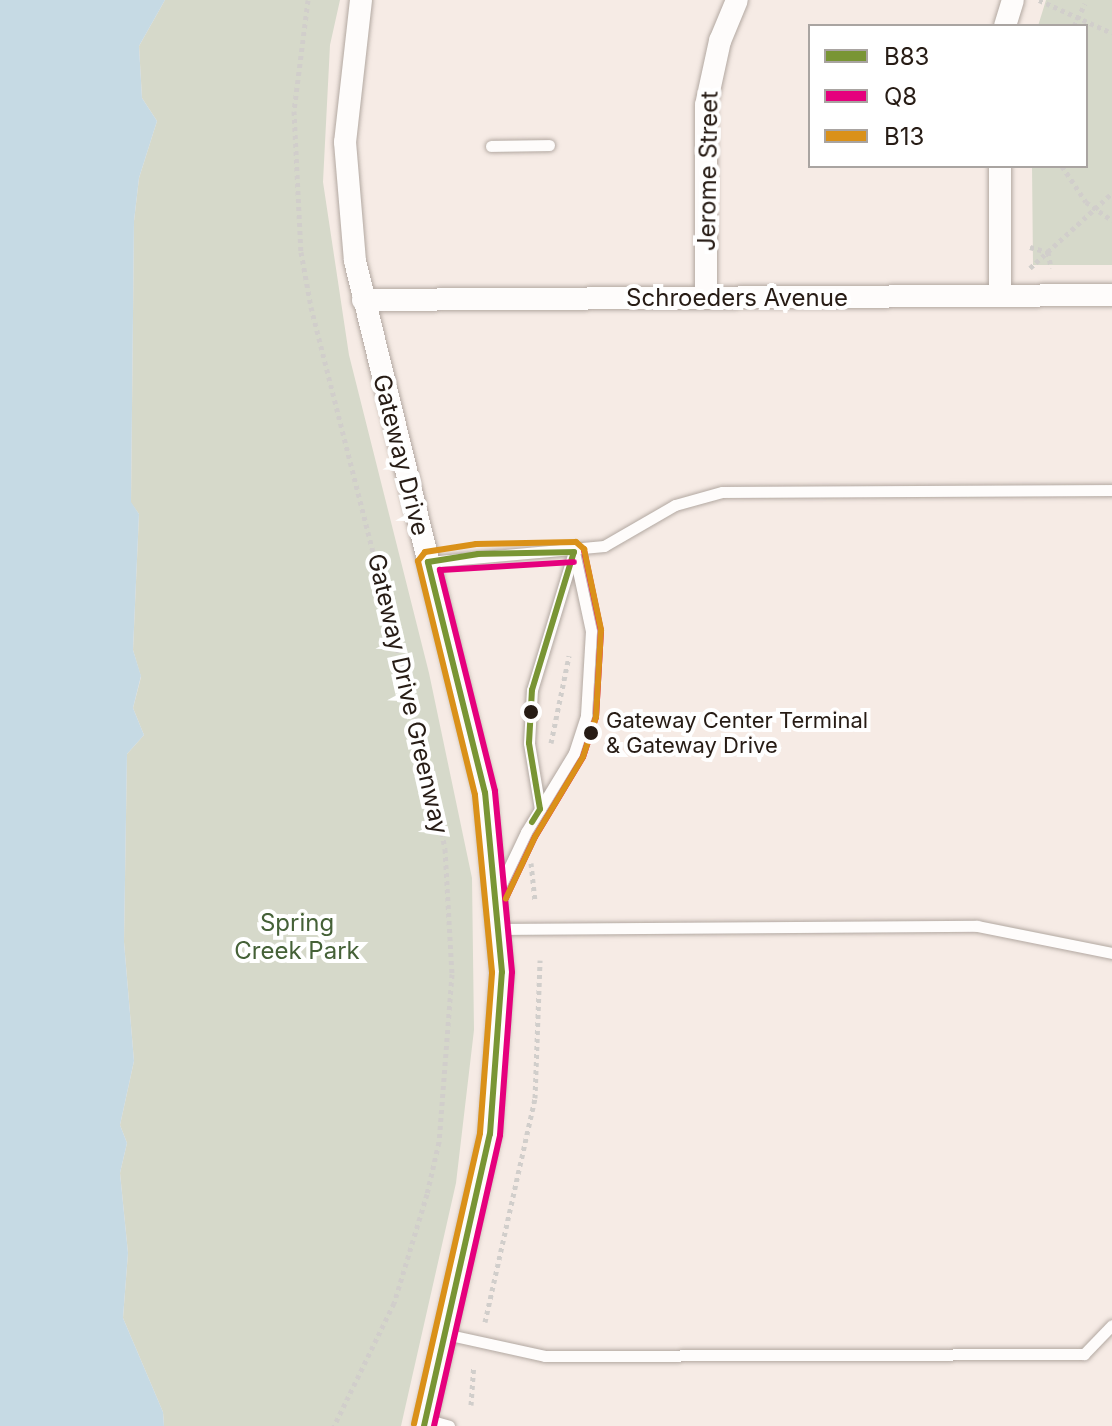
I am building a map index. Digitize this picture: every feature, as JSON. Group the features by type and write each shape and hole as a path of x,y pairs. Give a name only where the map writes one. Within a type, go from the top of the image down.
{"street":[{"name":"Gateway Drive","path":"361,0 345,142 363,300 485,793 500,929 495,1095 425,1423"},
{"name":"Jerome Street","path":"706,298 706,105 720,41 737,0"},
{"path":"1006,24 1013,0"},
{"path":"1000,168 1000,295"},
{"name":"Schroeders Avenue","path":"363,300 1112,295"}],"lane":[{"path":"491,146 549,145"},
{"path":"428,562 478,554 574,552 617,542 675,505 722,492 1112,490"},
{"path":"540,809 529,743 532,690 574,552"},
{"path":"497,894 540,809 574,753 587,707 591,631 574,552"},
{"path":"500,929 977,926 1112,953"},
{"path":"445,1334 545,1356 1084,1354 1112,1325"},
{"path":"425,1423 449,1426"}],"path":[{"name":"Gateway Drive Greenway","path":"308,0 297,67 293,141 301,252 311,307 434,793 445,849 452,974 439,1142 427,1194 394,1303 334,1426"},
{"path":"1039,0 1112,33"},
{"path":"1075,24 1085,3"},
{"path":"1063,168 1094,209 1112,220"},
{"path":"1030,268 1112,193"},
{"path":"1030,247 1048,252"},
{"path":"1048,252 1051,268"},
{"path":"551,743 562,710 570,639"},
{"path":"606,719 616,721"},
{"path":"530,858 535,901"},
{"path":"485,1322 535,1098 540,960"},
{"path":"471,1405 474,1366"}],"green space":[{"name":"Spring Creek Park","path":"165,0 340,0 330,45 323,182 349,355 429,673 472,878 474,1030 456,1183 401,1426 164,1426 163,1412 123,1318 128,1253 120,1173 127,1143 120,1125 134,1061 124,942 127,754 144,735 133,708 141,677 133,650 139,514 131,503 134,221 139,178 157,121 142,98 139,46"},
{"path":"1046,0 1112,0 1112,265 1033,265 1032,168 1088,168 1088,24 1039,24"}],"water":[{"path":"0,0 165,0 139,46 142,98 157,121 139,178 134,221 131,502 139,514 133,650 141,676 133,708 144,735 127,754 124,942 134,1061 120,1125 127,1143 120,1173 128,1253 123,1318 163,1412 164,1426 0,1426"}],"transit line":[{"name":"B13","path":"414,1424 480,1133 492,972 475,795 418,561 425,552 476,544 576,542 584,549 601,630 596,717 583,757 535,837 506,898"},
{"name":"Q8","path":"506,898 535,837 583,757 596,717 601,631 584,550"},
{"name":"B83","path":"532,822 540,809 529,743 532,690 574,552"},
{"name":"B83","path":"424,1426 490,1134 502,972 485,793 428,562 478,554 574,552"},
{"name":"Q8","path":"434,1426 500,1135 512,972 495,791 440,570 574,562"}],"place":[{"name":"Gateway Center Terminal & Gateway Drive","path":"591,733"}]}
